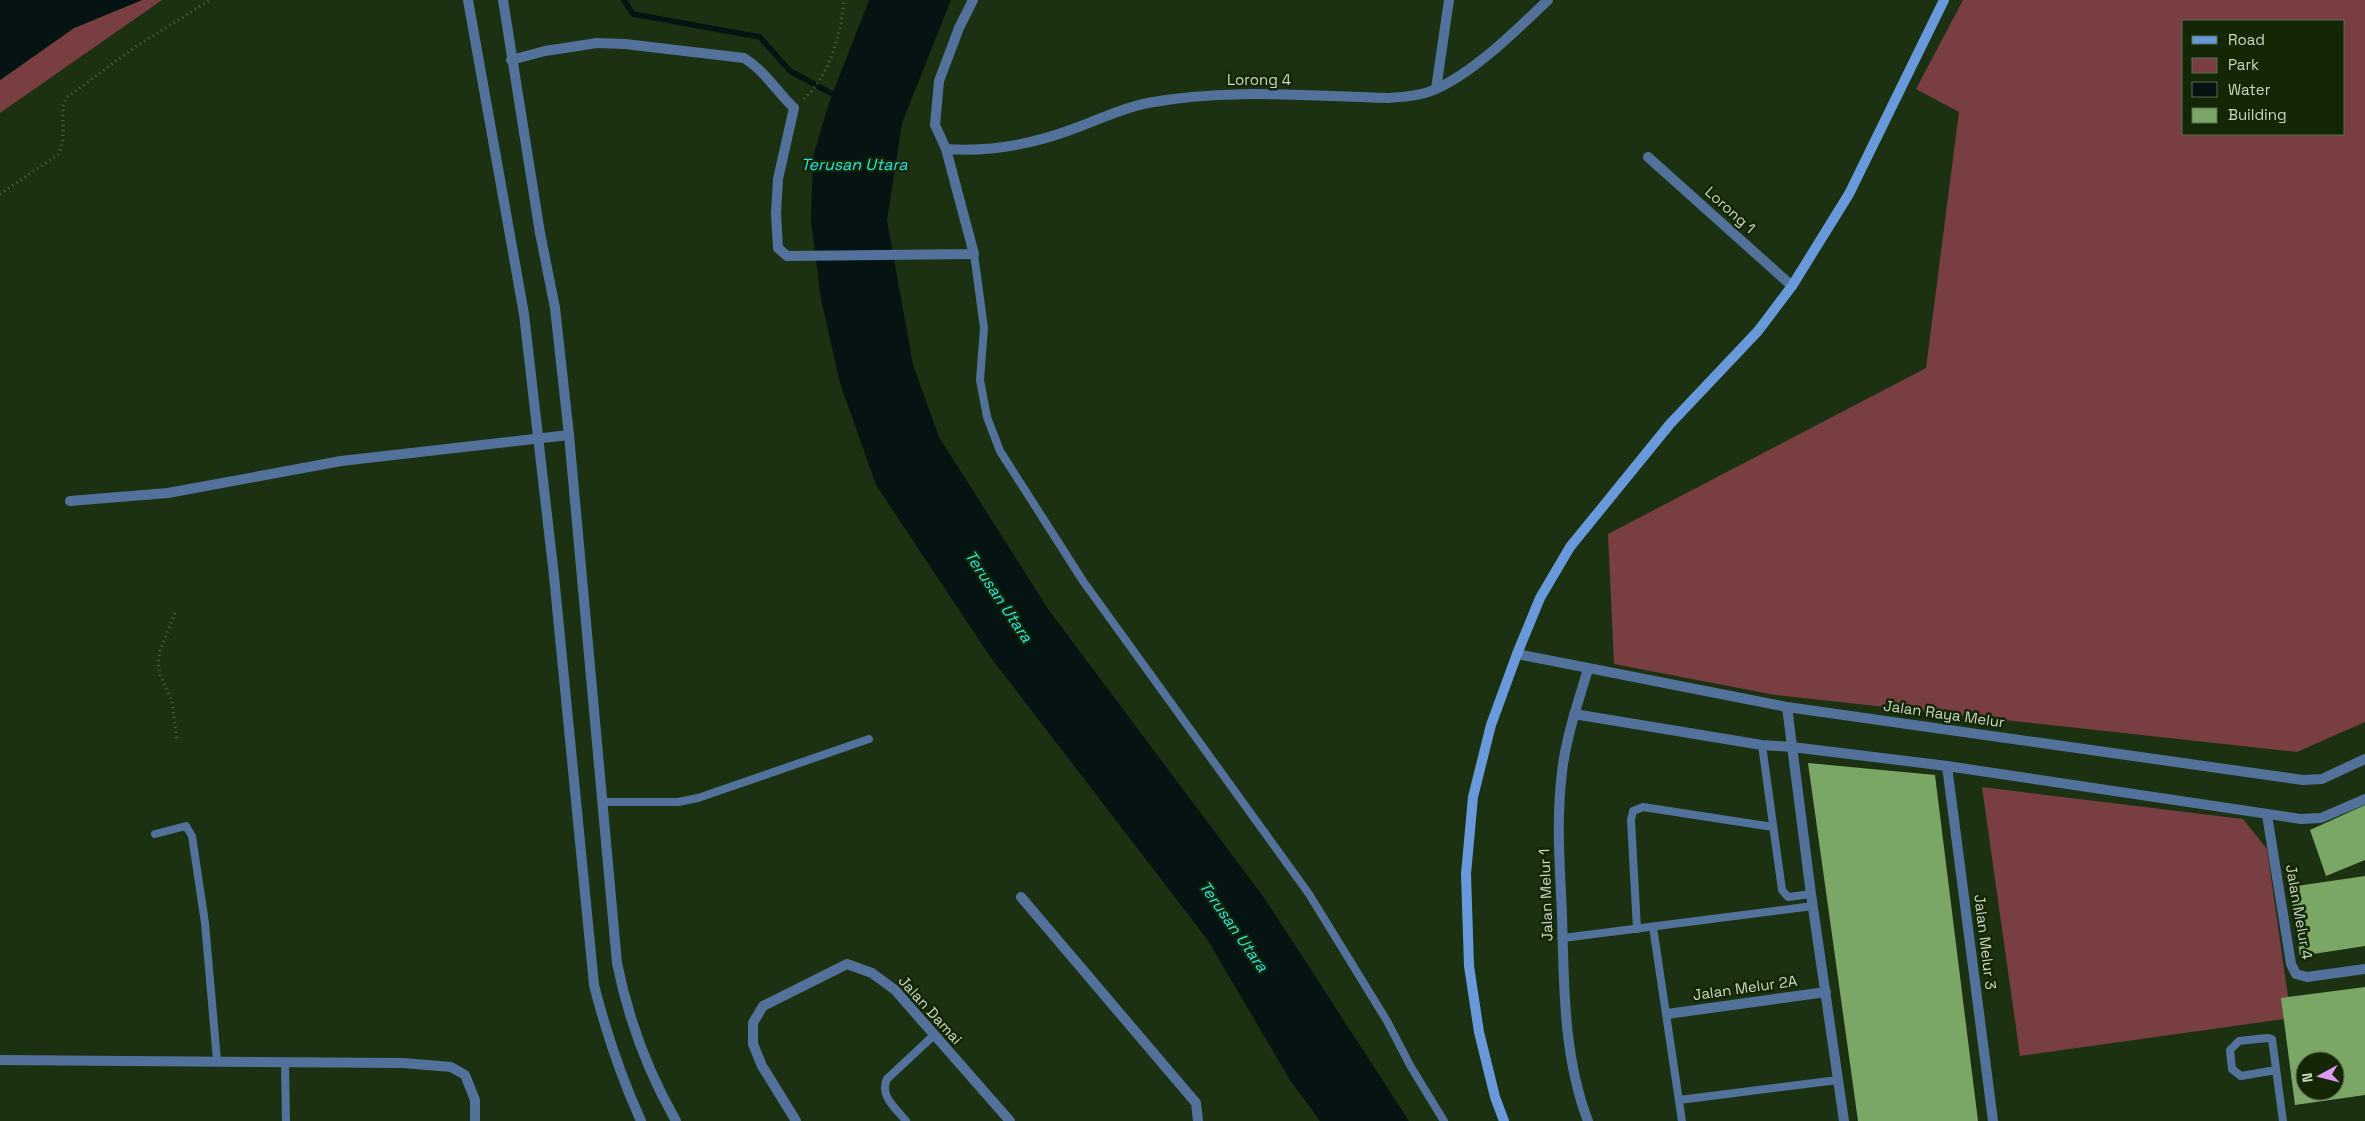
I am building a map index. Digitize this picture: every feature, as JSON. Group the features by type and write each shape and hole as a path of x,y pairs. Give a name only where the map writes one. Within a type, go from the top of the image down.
{"main road":[{"path":"1504,1121 1495,1097 1479,1032 1469,966 1466,874 1473,797 1491,725 1517,654 1540,598 1570,547 1670,424 1758,331 1792,286 1848,194 1890,113 1944,0"}],"street":[{"path":"468,0 524,314 594,985 612,1051 624,1085 641,1121"},
{"path":"503,0 511,60 555,308 569,435 617,963 624,998 648,1064 676,1121"},
{"path":"511,60 545,50 597,43 625,44 744,58 756,65 775,89 794,108 778,178 776,213 778,248 787,256 968,255 946,149 935,125 939,81 959,28 973,0"},
{"path":"1436,89 1449,0"},
{"name":"Lorong 4","path":"946,149 991,148 1040,139 1074,129 1115,111 1191,95 1387,98 1412,96 1436,89 1475,65 1548,0"},
{"name":"Lorong 1","path":"1648,157 1792,286"},
{"path":"70,501 168,493 342,461 569,435"},
{"name":"Jalan Raya Melur","path":"1517,654 1787,707 2303,780 2322,779 2365,759"},
{"name":"Jalan Melur 1","path":"1588,669 1574,714 1562,771 1558,825 1569,1050 1588,1121"},
{"path":"1787,707 1812,906 1844,1121"},
{"path":"1574,714 1762,745 1792,746 1947,766 2301,819 2321,818 2365,799"},
{"name":"Jalan Melur 3","path":"1947,766 1994,1121"},
{"name":"Jalan Melur 4","path":"2267,815 2291,964 2296,974 2307,977 2365,970"},
{"path":"1021,897 1196,1103 1198,1121"},
{"name":"Jalan Damai","path":"796,1121 762,1066 753,1044 753,1023 763,1006 847,964 872,973 895,990 933,1036 1010,1121"},
{"name":"Jalan Melur 2A","path":"1667,1014 1826,992"},
{"path":"0,1060 217,1060 285,1063 403,1063 451,1067 465,1075 474,1100 475,1121"}],"lane":[{"path":"968,255 984,328 980,380 986,417 1000,451 1083,581 1309,894 1444,1121"},
{"path":"602,802 678,802 698,798 748,783 869,739"},
{"path":"1762,745 1784,894 1788,897 1811,894"},
{"path":"1637,929 1631,820 1633,811 1643,807 1773,827"},
{"path":"155,834 186,826 192,836 205,923 217,1060"},
{"path":"1563,938 1812,906"},
{"path":"1653,927 1682,1121"},
{"path":"906,1121 885,1095 884,1086 887,1079 933,1036"},
{"path":"2276,1070 2240,1076 2232,1069 2230,1050 2239,1041 2272,1039 2283,1121"},
{"path":"285,1063 286,1121"},
{"path":"1679,1100 1838,1080"}],"path":[{"path":"0,194 59,154 63,141 63,106 66,98 135,47 210,0"},
{"path":"812,92 833,54 842,21 844,0"},
{"path":"175,613 160,651 158,663 160,675 172,701 177,740"}],"green space":[{"path":"142,0 162,0 0,113 0,80 74,28"},
{"path":"1963,0 2365,0 2365,722 2297,752 1775,695 1614,664 1608,534 1926,368 1959,112 1916,89"},
{"path":"1982,787 2243,819 2267,849 2291,1018 2020,1056"}],"water":[{"path":"0,0 142,0 74,28 0,80"},
{"name":"Terusan Utara","path":"869,0 951,0 902,123 887,220 913,365 939,437 1048,609 1265,899 1409,1121 1320,1121 1290,1080 1207,939 989,655 876,485 840,383 821,299 811,221 813,157 829,103"}],"building":[{"path":"1808,763 1935,775 1978,1121 1858,1121"},
{"path":"2365,805 2365,860 2326,876 2310,830"},
{"path":"2365,876 2365,946 2300,956 2290,887"},
{"path":"2365,987 2365,1095 2345,1098 2345,1051 2295,1051 2295,1101 2323,1101 2295,1105 2281,998"}],"waterway":[{"path":"624,0 633,14 760,37 790,71 838,97"}]}
